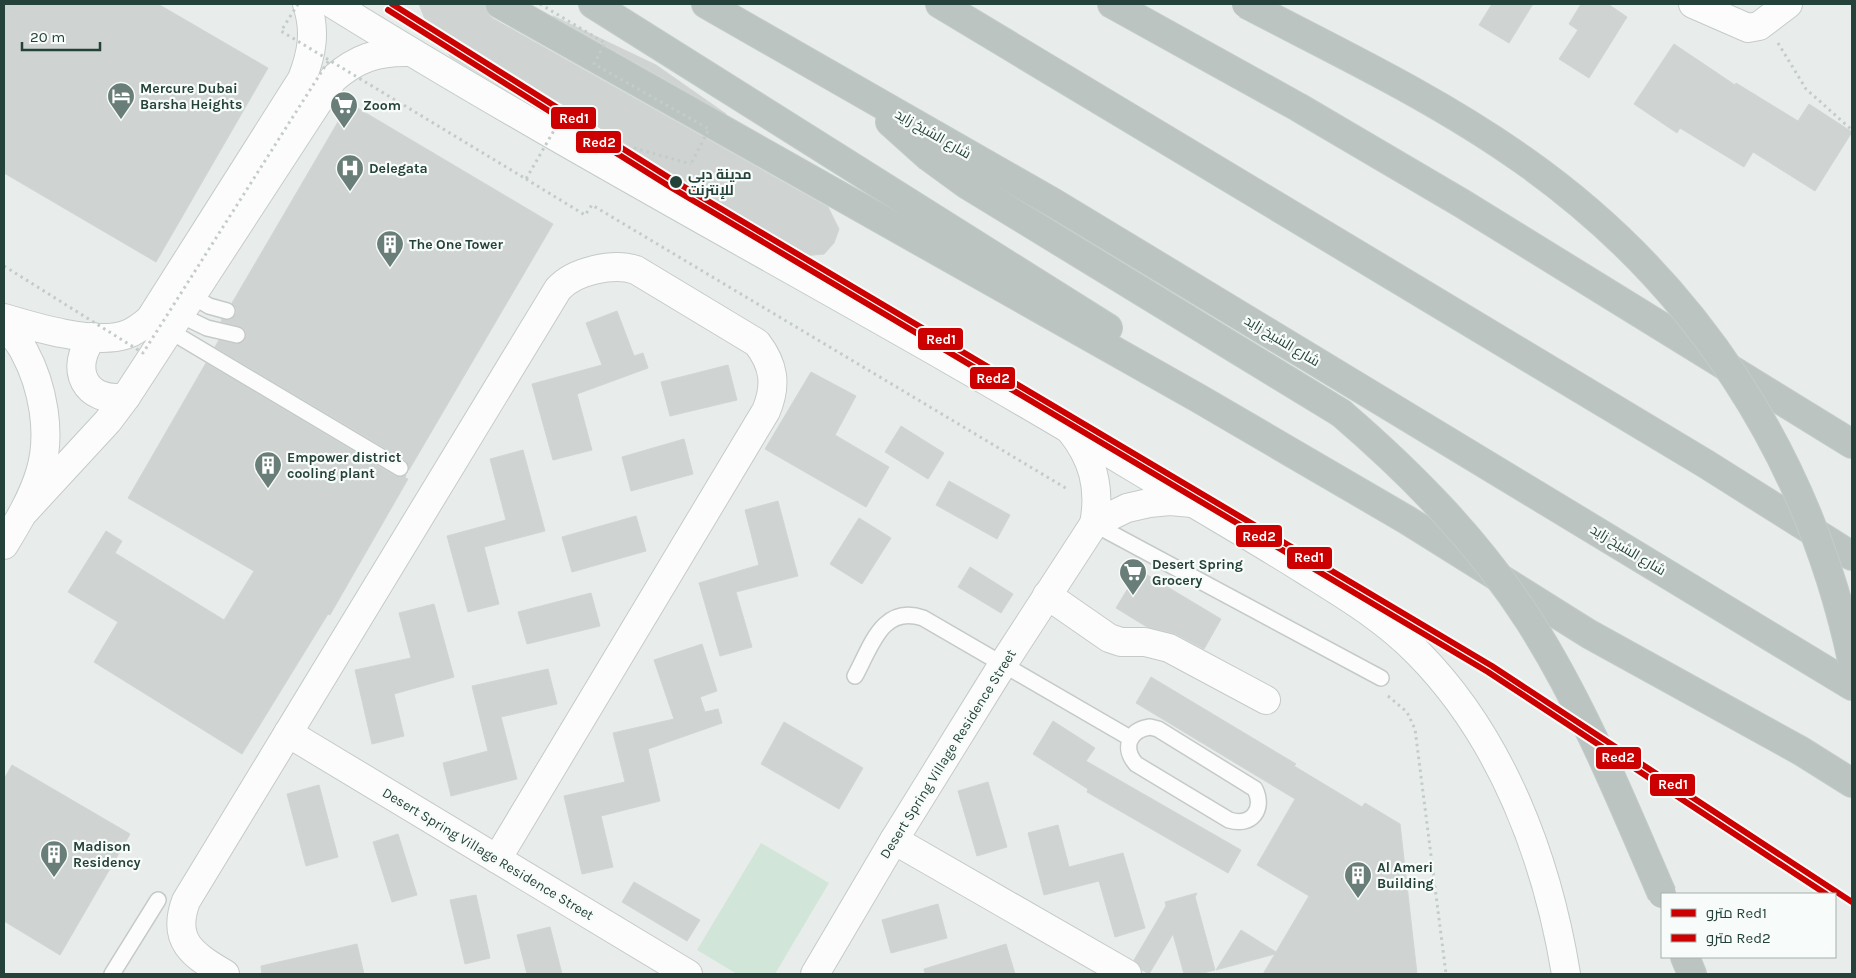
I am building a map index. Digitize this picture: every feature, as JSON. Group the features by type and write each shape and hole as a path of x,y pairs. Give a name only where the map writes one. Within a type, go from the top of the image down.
{"highway":[{"path":"500,4 1198,398 1407,520 1589,634 1792,746 1852,783"},
{"path":"593,4 1072,304 1129,344 1198,398"},
{"name":"شارع الشيخ زايد","path":"706,4 1054,203 1852,686"},
{"path":"940,4 1706,464 1852,556"},
{"path":"1112,4 1298,107 1455,199 1852,444"},
{"path":"1246,4 1436,105 1524,160 1604,226 1665,286 1709,339 1739,381 1790,471 1828,567 1843,616 1852,660"},
{"path":"863,94 894,127 966,184 1341,413 1384,450 1450,517 1498,576 1530,622 1585,721 1662,893"},
{"path":"1685,958 1692,974"}],"street":[{"path":"4,318 45,330 93,337 116,337 138,329 150,319 302,79 310,59 313,38 311,16 307,4"},
{"path":"333,4 410,52 1070,430 1280,554 1366,608 1392,628 1420,656 1449,690 1489,750 1527,825 1547,888 1566,974"},
{"path":"1693,4 1748,28 1758,26 1788,4"},
{"path":"25,511 108,421 126,397 332,79 349,65 368,56 389,51 410,52"},
{"path":"224,974 199,958 183,938 180,926 186,901 558,288 576,274 628,267 757,343 766,354 772,368 774,383 772,398 766,411 497,859"},
{"path":"4,323 24,350 40,388 46,430 40,472 25,511 4,545"},
{"path":"93,337 84,348 81,361 82,375 88,387 99,396 112,400 126,397"},
{"name":"Desert Spring Village Residence Street","path":"815,974 894,840 1003,664 1090,530 1097,496 1094,474 1087,454 1070,430"},
{"path":"1090,530 1114,514 1142,505 1170,501 1192,503"},
{"path":"1047,595 1109,638 1121,642 1145,642 1170,648 1266,700"},
{"name":"Desert Spring Village Residence Street","path":"288,733 688,974"},
{"path":"894,840 1126,974"}],"lane":[{"path":"181,314 209,306 227,311"},
{"path":"181,314 208,328 236,335"},
{"path":"181,314 400,468"},
{"path":"1090,530 1381,678"},
{"path":"855,676 884,624 892,617 902,614 923,618 1130,738"},
{"path":"1142,728 1158,729 1239,778 1255,789 1259,798 1259,807 1255,816 1247,821 1238,823 1229,820 1136,764 1130,757 1128,748 1130,738 1142,728"},
{"path":"112,974 158,900"}],"path":[{"path":"298,4 281,31 585,215 592,205 1074,493"},
{"path":"540,4 605,43 594,64 709,129 691,164"},
{"path":"1765,21 1806,89 1852,130"},
{"path":"4,266 144,353 329,60"},
{"path":"526,179 556,127"},
{"path":"1381,678 1383,691 1407,712 1415,729 1446,974"}],"green space":[{"path":"761,843 829,883 775,974 737,974 697,950"}],"building":[{"name":"Mercure Dubai Barsha Heights","path":"4,4 158,4 268,68 156,262 4,173"},
{"path":"419,4 484,4 486,11 492,18 828,207 839,229 834,243 824,254 804,256 795,254 539,109 451,57 430,32"},
{"path":"1492,4 1533,4 1509,43 1479,25"},
{"path":"1581,4 1608,4 1627,17 1589,78 1559,59 1578,30 1569,24"},
{"path":"553,16 656,65 726,114"},
{"path":"1674,44 1735,85 1736,83 1798,121 1809,104 1852,132 1815,191 1753,152 1744,167 1680,128 1677,133 1634,104"},
{"name":"The One Tower","path":"349,103 553,224 409,470 405,460 215,347 219,340 235,344 244,341 246,333 243,328 221,322 222,319 230,320 236,314 236,308 232,303"},
{"path":"617,311 634,356 643,353 648,368 577,394 592,450 553,460 532,384 602,365 586,323"},
{"path":"206,363 395,476 406,475 405,478 408,479 330,615 328,614 242,754 94,662 118,622 68,592 106,531 122,541 115,553 224,620 254,571 128,498"},
{"path":"728,365 737,400 670,416 661,382"},
{"path":"811,372 856,396 835,435 889,467 866,507 765,449"},
{"path":"901,426 944,453 928,479 885,452"},
{"path":"684,439 693,474 631,491 622,457"},
{"path":"523,450 545,531 484,547 499,604 468,612 447,536 506,520 490,459"},
{"path":"949,481 1010,515 997,539 936,505"},
{"path":"778,501 798,576 736,592 752,647 720,656 699,583 759,565 745,510"},
{"path":"636,516 646,551 572,572 562,537"},
{"path":"859,518 891,538 862,584 830,564"},
{"path":"970,567 1013,594 1001,613 958,587"},
{"path":"1139,570 1221,619 1204,649 1176,634 1147,627 1116,608"},
{"path":"591,593 600,626 527,644 518,612"},
{"path":"434,604 454,677 394,694 404,736 372,744 355,670 411,658 399,613"},
{"path":"702,644 717,691 700,697 705,712 718,709 722,723 648,749 660,801 601,816 613,867 582,874 564,796 625,782 613,733 674,719 654,660"},
{"path":"548,669 557,704 501,717 517,779 451,796 443,763 488,751 472,686"},
{"path":"1151,677 1296,764 1294,766 1362,807 1365,803 1400,824 1417,974 1263,974 1275,954 1216,970 1241,930 1276,952 1309,896 1257,865 1295,799 1136,703"},
{"path":"1053,721 1095,748 1086,761 1241,850 1228,873 1087,792 1088,789 1033,754"},
{"path":"784,722 863,768 839,809 761,764"},
{"name":"Madison Residency","path":"12,765 130,834 60,955 4,921 4,779"},
{"path":"988,782 1007,847 977,856 958,791"},
{"path":"319,785 338,857 306,866 287,794"},
{"path":"1058,825 1069,867 1123,853 1145,928 1115,937 1099,881 1044,895 1028,833"},
{"path":"398,834 417,895 392,902 373,842"},
{"path":"634,882 700,920 687,941 622,902"},
{"path":"1197,893 1195,897 1215,970 1199,974 1184,974 1173,934 1149,974 1142,970 1134,960 1166,906 1165,902"},
{"path":"476,895 490,958 465,964 450,900"},
{"path":"938,904 947,938 891,953 882,920"},
{"path":"550,927 562,974 527,974 517,935"},
{"path":"357,944 364,974 262,974 261,966"},
{"path":"1006,944 1015,974 925,974 924,969"}],"metro line":[{"name":"Red1","path":"392,4 676,182 1492,666 1852,902"},
{"name":"Red2","path":"388,10 672,188 1488,672 1824,893"}],"place":[{"name":"Mercure Dubai Barsha Heights","path":"121,120"},
{"name":"Zoom","path":"344,129"},
{"name":"مدينة دبي للإنترنت","path":"676,182"},
{"name":"Delegata","path":"350,192"},
{"name":"The One Tower","path":"390,268"},
{"name":"Empower district cooling plant","path":"268,489"},
{"name":"Desert Spring Grocery","path":"1133,596"},
{"name":"Madison Residency","path":"54,878"},
{"name":"Al Ameri Building","path":"1358,899"}]}
